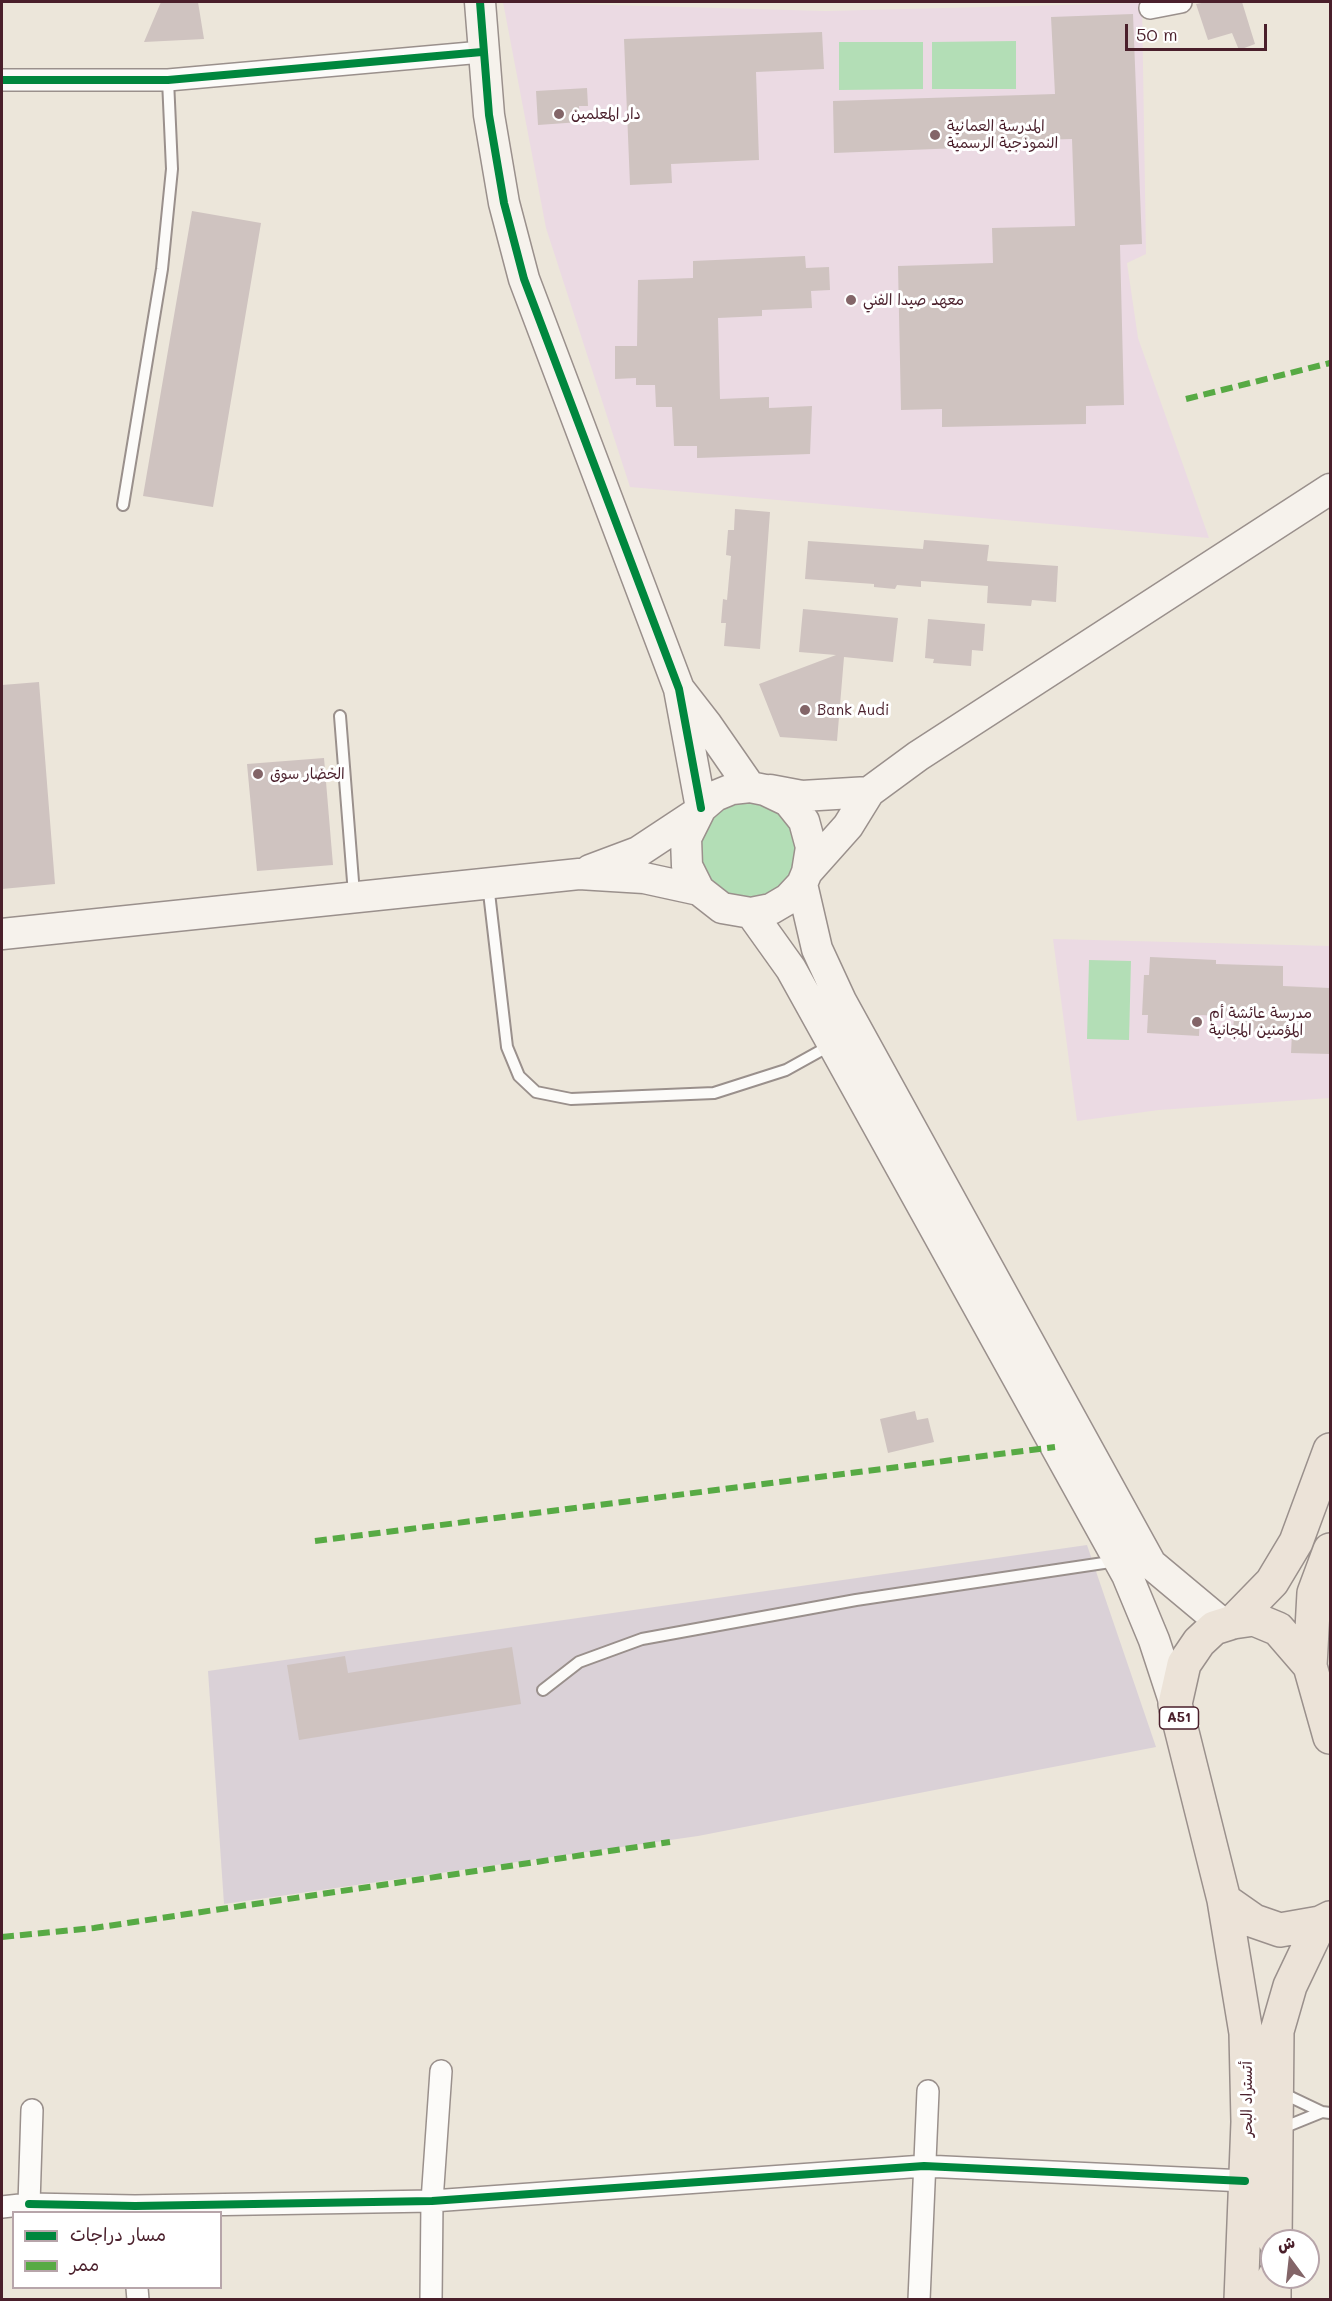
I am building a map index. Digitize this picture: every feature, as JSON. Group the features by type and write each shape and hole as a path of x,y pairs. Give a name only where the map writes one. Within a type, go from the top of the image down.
{"highway":[{"name":"A51","path":"1224,1900 1175,1704 1184,1664 1199,1642 1214,1629 1228,1623 1272,1582 1296,1542 1330,1450"},
{"path":"1330,1550 1310,1666 1330,1737"},
{"path":"1228,1623 1254,1619 1278,1629 1310,1666"},
{"path":"1224,1900 1254,1921 1280,1930 1325,1921"},
{"name":"أتستراد البحر","path":"1224,1900 1246,2033 1241,2300"},
{"name":"أتستراد البحر","path":"1275,2229 1277,2031 1290,1986 1325,1921"}],"main road":[{"path":"480,2 482,52 489,115 504,203 524,279 679,689 699,810 686,838 687,866 699,890 722,908 751,913 771,909 788,899 848,826 869,792 918,756 1330,489"},
{"path":"679,689 758,788 788,801 804,821 812,847 805,878 818,949 841,1001 1150,1564 1228,1623"},
{"path":"579,874 638,852 699,810 715,796 732,789 758,788 802,796 869,792"},
{"path":"2,934 579,874 644,878 699,890"},
{"path":"751,913 791,969 1119,1561 1154,1640 1175,1704"}],"street":[{"path":"1150,8 1181,2"},
{"path":"2,80 168,80 482,52"},
{"path":"431,2300 432,2201 441,2071"},
{"path":"919,2300 928,2091"},
{"path":"29,2204 32,2110"},
{"path":"2,2207 29,2204 135,2209 432,2201 924,2166 1245,2181"}],"lane":[{"path":"123,505 162,269 172,169 168,80"},
{"path":"340,716 354,897"},
{"path":"488,884 507,1047 519,1076 536,1092 571,1099 714,1093 786,1070 832,1044"},
{"path":"543,1690 579,1662 642,1639 856,1600 1119,1561"},
{"path":"1277,2091 1326,2113"},
{"path":"1277,2130 1326,2113"}],"shaded area":[{"name":"معهد صيدا الفني","path":"503,2 826,11 1142,3 1146,254 1127,263 1138,338 1209,538 630,487 546,228"},
{"name":"مدرسة عائشة أم المؤمنين المجانية","path":"1053,939 1330,946 1330,1098 1159,1110 1077,1121"},
{"path":"1087,1545 1156,1747 698,1836 224,1904 208,1671"}],"green space":[{"path":"1016,41 1016,89 932,89 932,42"},
{"path":"839,42 923,42 923,89 839,90"},
{"path":"741,796 784,813 798,845 795,864 787,879 772,892 745,899 732,897 703,876 699,825"},
{"path":"1089,960 1131,961 1129,1040 1087,1039"}],"building":[{"path":"161,2 198,2 204,39 144,42"},
{"path":"1242,2 1255,44 1239,50 1232,33 1208,40 1196,4"},
{"path":"1133,14 1142,244 1120,245 1124,405 1086,406 1086,424 942,427 942,409 901,410 898,266 993,263 992,228 1075,226 1072,139 1036,140 1036,145 834,153 833,101 1055,94 1051,17"},
{"path":"822,32 824,69 756,72 759,160 671,164 672,183 630,185 624,39"},
{"name":"دار المعلمين","path":"587,88 588,106 579,106 580,122 538,125 536,91"},
{"path":"192,211 261,223 213,507 143,496"},
{"path":"805,256 806,268 829,267 830,290 811,291 812,308 762,310 762,316 718,318 720,399 769,397 769,408 812,406 810,454 697,458 697,446 674,446 672,407 656,407 655,385 636,385 636,378 615,379 615,346 637,346 638,280 693,278 693,261"},
{"path":"735,509 770,512 760,649 724,646 726,623 721,623 723,599 727,600 731,556 726,555 728,530 734,530"},
{"path":"924,540 989,545 987,561 1058,566 1056,602 1032,600 1031,606 987,603 988,586 921,581 921,587 897,585 895,589 874,587 874,584 805,579 808,541 923,549"},
{"path":"803,609 898,618 893,662 844,657 837,741 780,737 759,684 836,655 799,652"},
{"path":"928,619 985,624 983,651 972,650 971,666 933,663 934,659 925,658"},
{"path":"39,682 55,884 2,889 2,685"},
{"path":"324,758 333,865 257,871 247,764"},
{"path":"1150,957 1216,960 1216,964 1283,966 1283,986 1330,988 1330,1054 1291,1053 1292,1033 1233,1031 1234,1017 1200,1015 1199,1036 1147,1033 1148,1015 1142,1015 1144,975 1149,975"},
{"path":"915,1411 917,1420 928,1418 934,1442 888,1453 880,1419"},
{"path":"512,1647 521,1704 299,1740 287,1665 345,1656 348,1673"}],"marked path":[{"path":"1186,399 1330,363"},
{"path":"315,1541 1055,1447"},
{"path":"2,1937 94,1928 670,1842"}],"cycle path":[{"path":"480,2 489,115 504,203 524,279 679,689 701,808"},
{"path":"2,80 168,80 482,52"},
{"path":"29,2204 135,2206 432,2201 924,2166 1245,2181"}],"place":[{"name":"دار المعلمين","path":"559,114"},
{"name":"المدرسة العمانية النموذجية الرسمية","path":"935,135"},
{"name":"معهد صيدا الفني","path":"851,300"},
{"name":"Bank Audi","path":"805,710"},
{"name":"الخضار سوق","path":"258,774"},
{"name":"مدرسة عائشة أم المؤمنين المجانية","path":"1197,1022"}]}
